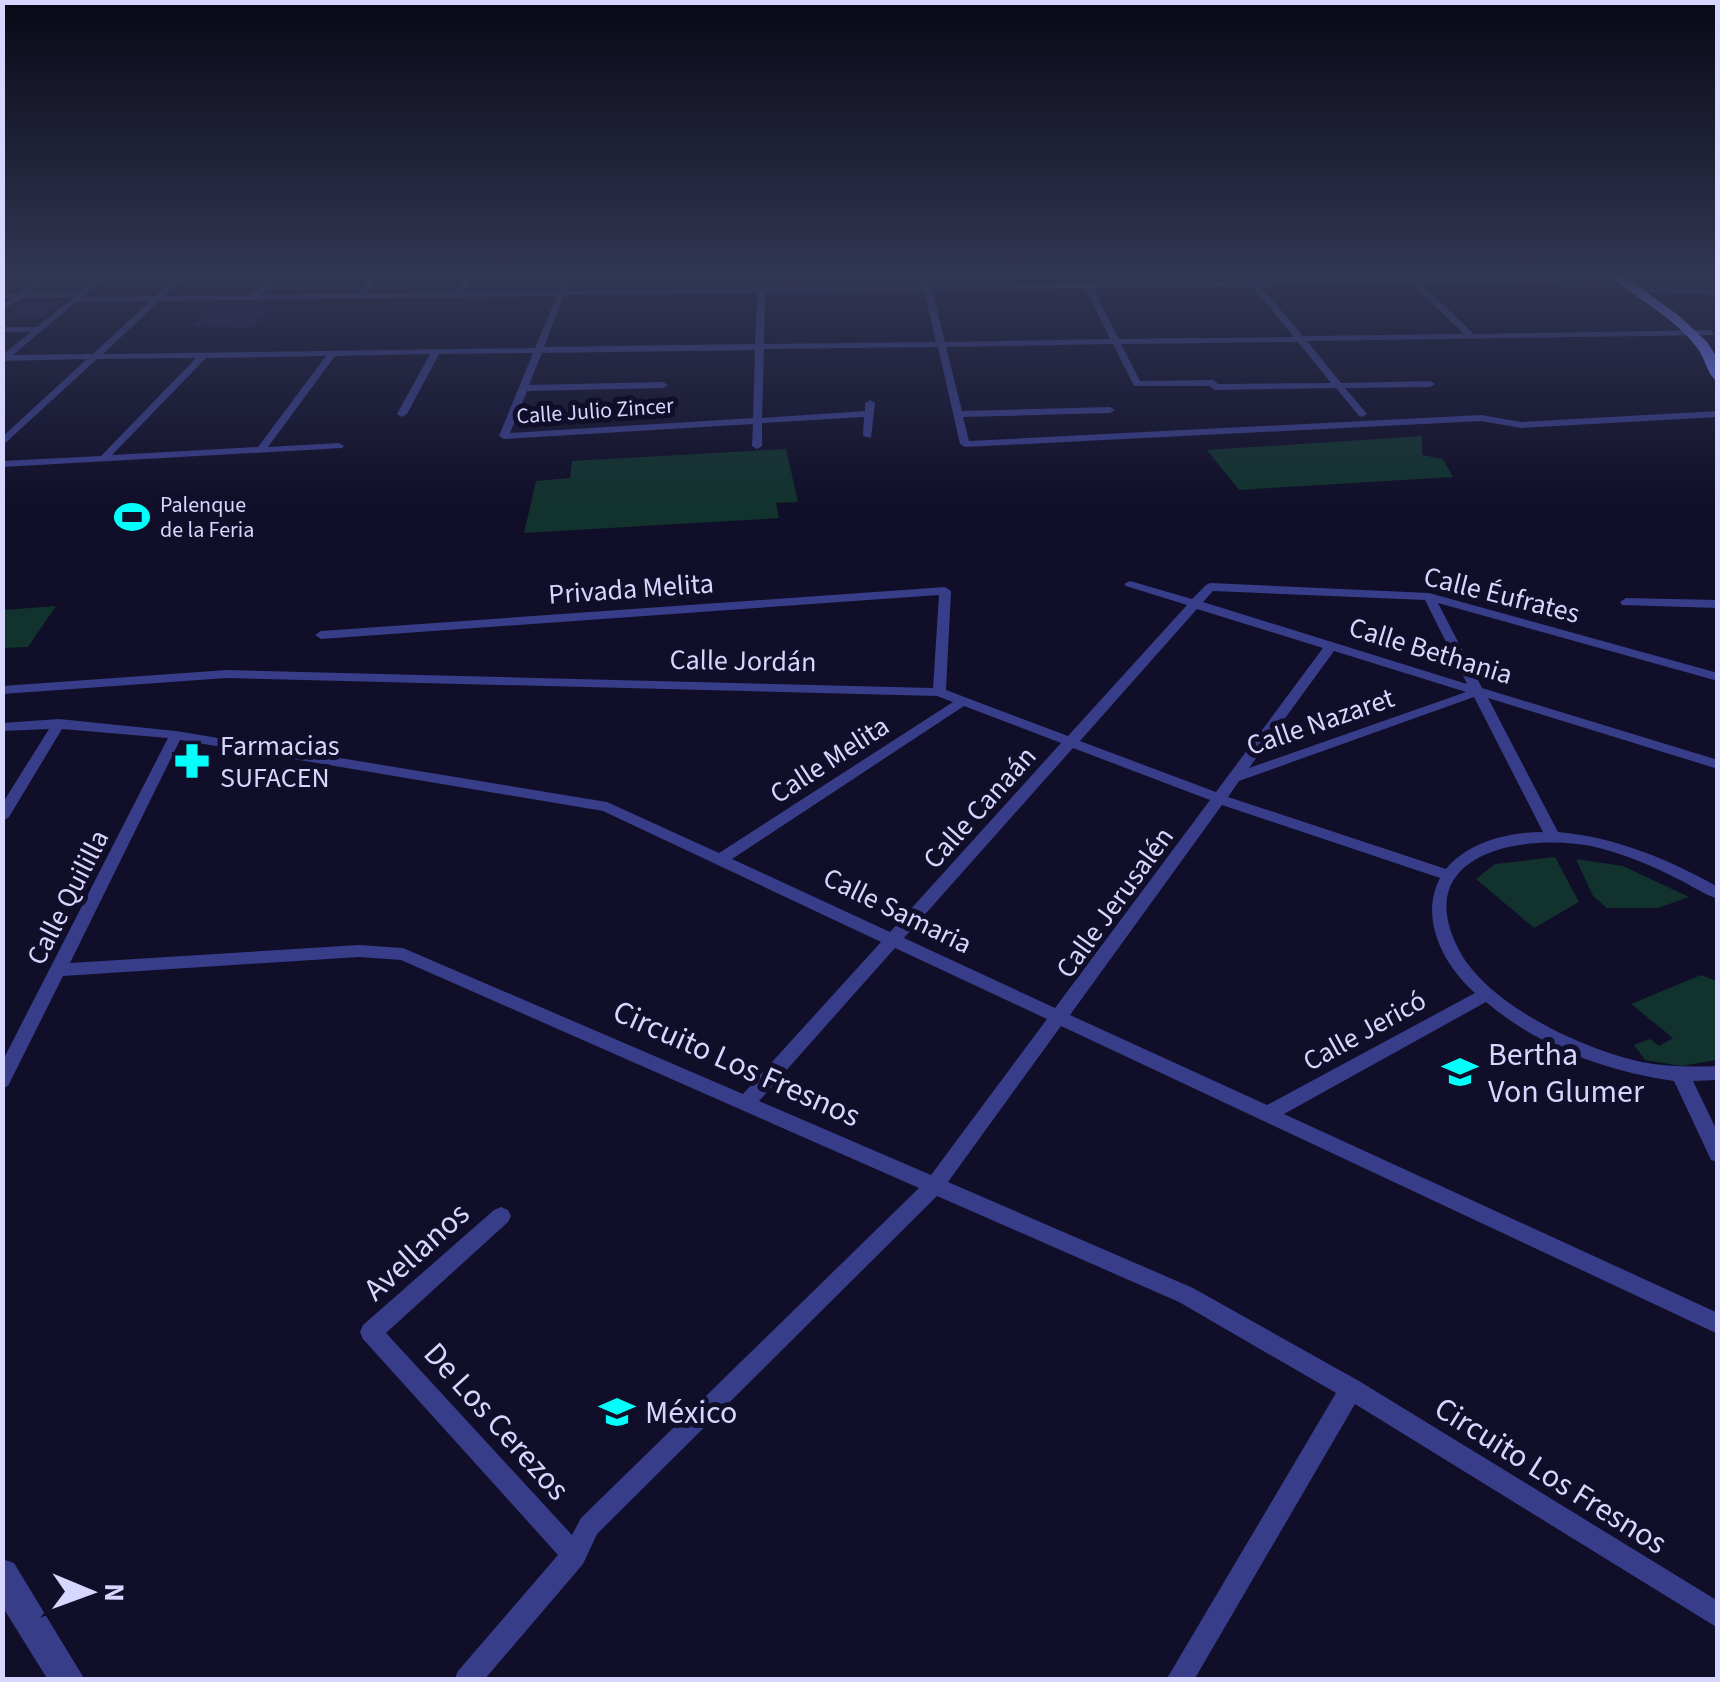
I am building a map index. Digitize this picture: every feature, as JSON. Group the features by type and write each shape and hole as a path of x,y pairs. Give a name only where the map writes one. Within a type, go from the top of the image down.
{"main road":[{"path":"1706,350 1718,378"}],"street":[{"path":"2,443 102,350"},
{"path":"3,358 513,350"},
{"path":"538,350 523,388 664,385"},
{"path":"757,446 759,350"},
{"path":"943,350 965,444 1481,418 1521,426 1718,414"},
{"path":"1122,350 1137,384 1430,384"},
{"path":"1309,350 1362,414"},
{"path":"402,414 436,352"},
{"path":"262,450 333,354"},
{"path":"103,459 204,355"},
{"name":"Calle Julio Zincer","path":"523,388 504,436 757,420 869,408 868,436"},
{"path":"958,414 1110,410"},
{"path":"2,464 339,446"},
{"name":"Calle Bethania","path":"1130,584 1718,765"},
{"name":"Calle Canaán","path":"746,1104 1210,587"},
{"name":"Calle Éufrates","path":"1210,587 1429,598 1718,677"},
{"name":"Privada Melita","path":"321,635 945,591 939,692"},
{"path":"1429,598 1553,837"},
{"path":"1626,602 1718,604"},
{"name":"Calle Jerusalén","path":"468,1680 574,1555 589,1526 935,1185 1060,1020 1331,646"},
{"name":"Calle Jordán","path":"2,690 227,674 939,692 1069,744 1450,876"},
{"name":"Calle Nazaret","path":"1234,778 1480,692"},
{"name":"Calle Melita","path":"723,858 962,702"},
{"path":"2,817 60,724"},
{"name":"Calle Samaria","path":"2,727 60,724 176,735 608,807 1718,1324"},
{"name":"Calle Quililla","path":"2,1081 176,735"},
{"path":"1718,894 1679,871 1627,850 1553,837 1506,841 1477,851 1458,864 1441,891 1438,918 1448,947 1488,994 1512,1015 1576,1048 1680,1074 1718,1072"},
{"name":"Circuito Los Fresnos","path":"59,970 359,950 403,954 1186,1295 1351,1389 1718,1616"},
{"name":"Calle Jericó","path":"1267,1114 1488,994"},
{"path":"1680,1074 1718,1154"},
{"name":"Avellanos","path":"370,1332 501,1216"},
{"name":"De Los Cerezos","path":"370,1332 574,1555"},
{"path":"1178,1680 1351,1389"},
{"path":"2,1576 68,1680"}],"green space":[{"path":"1422,436 1422,455 1443,459 1453,477 1239,490 1207,450"},
{"path":"786,449 798,502 776,503 779,518 524,533 536,481 570,478 572,461"},
{"path":"56,606 28,647 3,648 3,610"},
{"path":"1555,857 1579,902 1534,928 1476,879 1495,864"},
{"path":"1576,859 1623,866 1689,897 1658,908 1607,908 1593,896"},
{"path":"1701,975 1717,981 1717,1060 1681,1066 1645,1060 1634,1045 1650,1039 1659,1046 1673,1038 1631,1004"}],"place":[{"name":"Palenque de la Feria","path":"132,517"},
{"name":"Farmacias SUFACEN","path":"192,761"},
{"name":"Bertha Von Glumer","path":"1460,1072"},
{"name":"México","path":"617,1412"}]}
